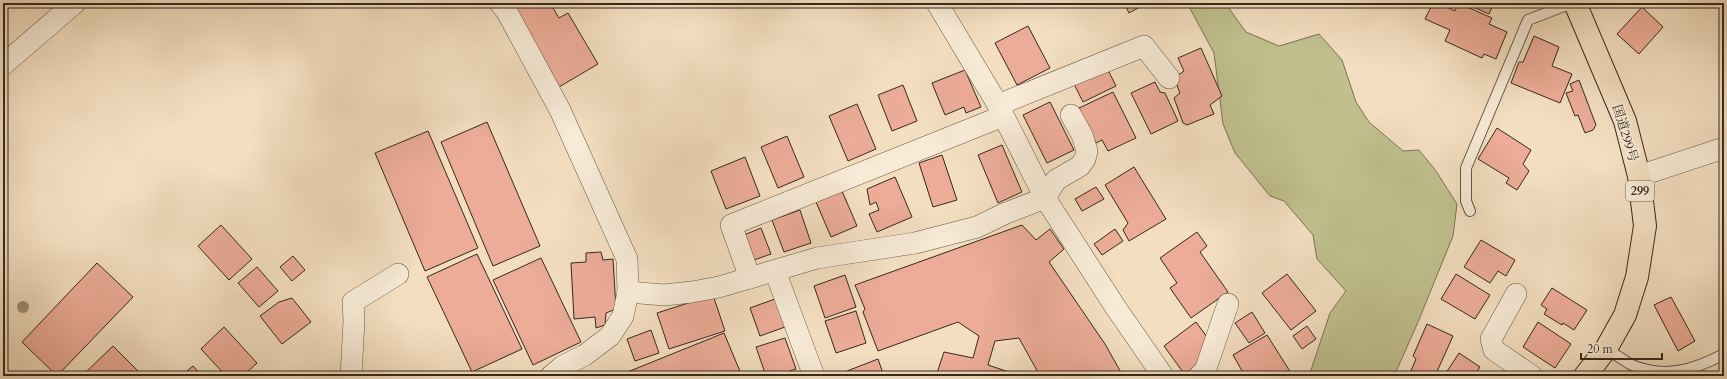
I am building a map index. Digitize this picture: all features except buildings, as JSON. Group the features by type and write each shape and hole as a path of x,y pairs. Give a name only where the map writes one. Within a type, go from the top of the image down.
{"highway":[{"name":"国道299号","path":"1575,3 1625,121 1639,176 1645,226 1637,277 1625,315 1606,349 1585,376"}],"street":[{"path":"3,65 75,3"},
{"path":"500,3 507,12 560,110 627,259 628,292 623,316 610,336 586,354 563,366 551,376"},
{"path":"938,3 1001,111 1045,198 1116,308 1163,376"},
{"path":"750,278 731,225 1001,111 1144,46 1169,78"},
{"path":"628,292 664,296 719,287 817,258 915,243 977,227 1006,213 1045,198 1056,180 1080,166 1087,151 1082,135 1072,115"},
{"path":"1639,176 1724,148"},
{"path":"774,271 814,376"},
{"path":"351,376 354,322 353,302 398,274"},
{"path":"1516,294 1491,339 1494,350 1532,376"},
{"path":"1199,376 1205,371 1228,304"}],"lane":[{"path":"1470,211 1466,201 1466,168 1528,20 1572,3"},
{"path":"1606,349 1633,365 1665,372 1678,373 1724,354"}],"green space":[{"path":"1187,3 1225,3 1246,32 1279,46 1319,34 1342,60 1356,102 1369,122 1403,151 1419,150 1436,171 1457,204 1453,236 1395,374 1396,376 1309,376 1330,313 1346,291 1317,259 1313,235 1284,201 1270,196 1235,153 1223,124 1214,53"}]}
